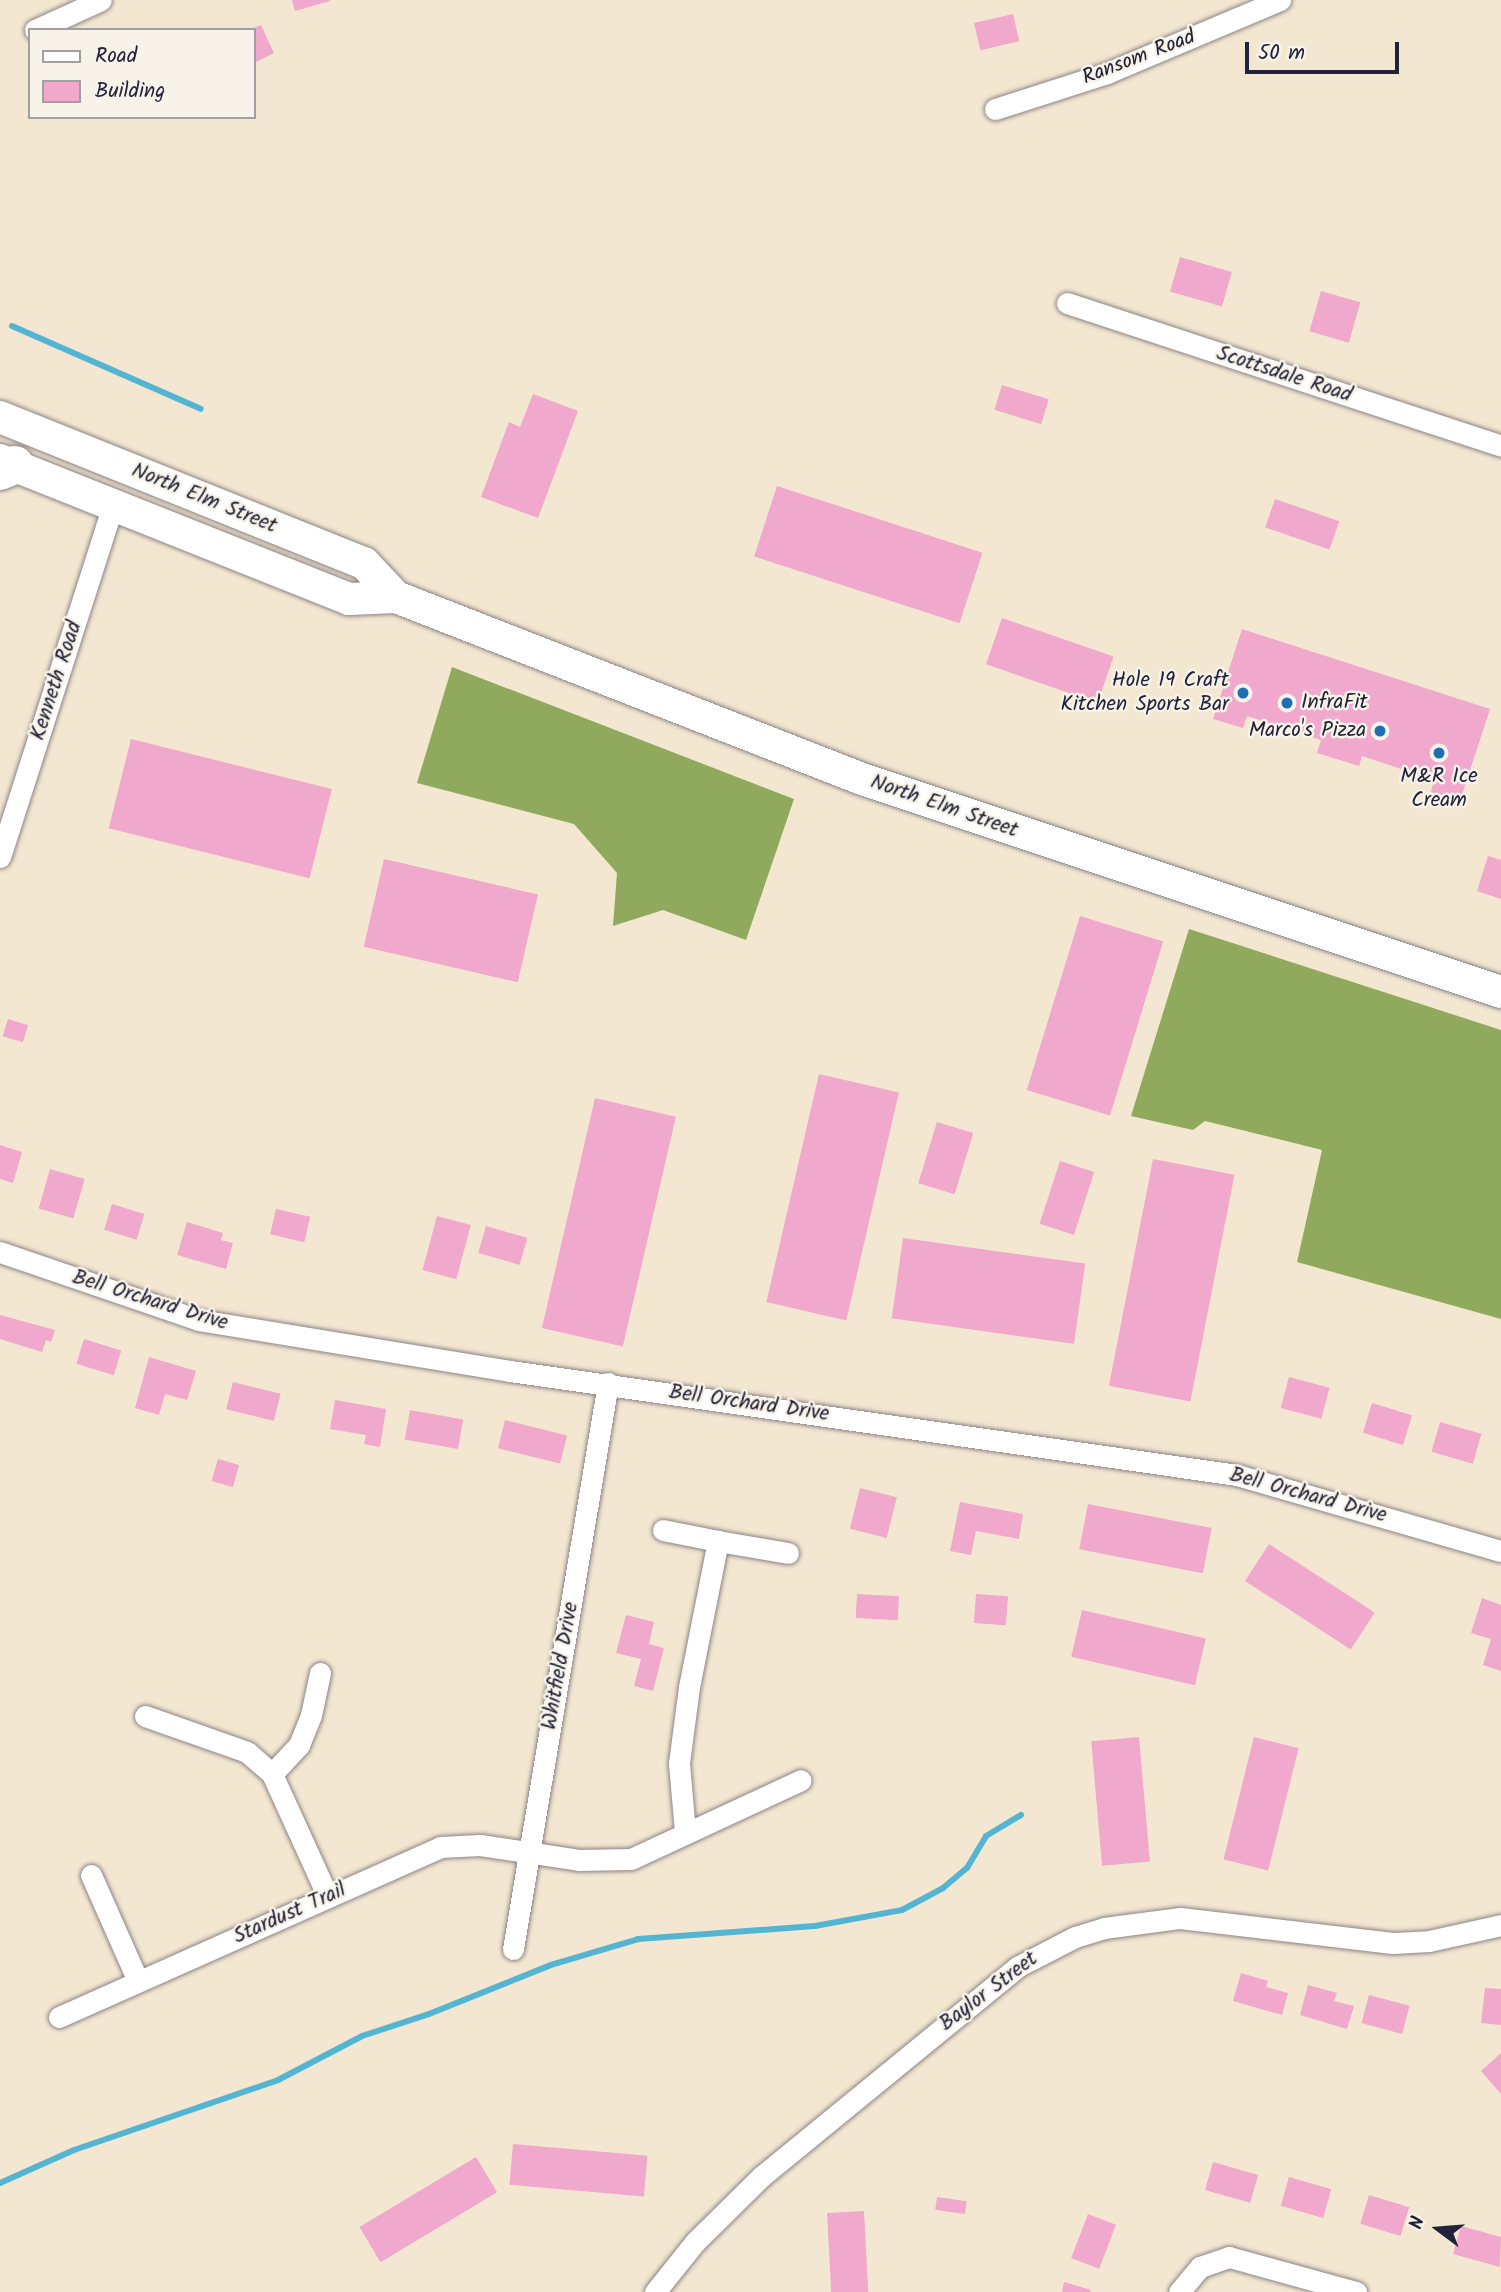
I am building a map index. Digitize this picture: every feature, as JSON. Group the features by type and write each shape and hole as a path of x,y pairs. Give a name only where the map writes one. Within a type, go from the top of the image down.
{"main road":[{"name":"North Elm Street","path":"0,417 364,563 396,597"},
{"name":"North Elm Street","path":"5,465 349,599 396,597 862,779 1501,992"}],"street":[{"path":"40,28 101,0"},
{"name":"Ransom Road","path":"995,109 1107,73 1280,0"},
{"name":"Scottsdale Road","path":"1067,303 1501,446"},
{"name":"Kenneth Road","path":"0,858 113,505"},
{"name":"Bell Orchard Drive","path":"0,1252 199,1320 312,1341 1237,1475 1501,1551"},
{"name":"Whitfield Drive","path":"513,1949 608,1383"},
{"path":"663,1530 788,1553"},
{"path":"685,1832 679,1763 689,1687 718,1541"},
{"path":"272,1774 299,1745 311,1716 320,1673"},
{"path":"145,1716 247,1752 272,1774 328,1897"},
{"name":"Stardust Trail","path":"59,2017 440,1847 480,1845 579,1860 631,1858 801,1780"},
{"path":"92,1875 138,1981"},
{"name":"Baylor Street","path":"655,2292 695,2242 762,2176 1017,1967 1065,1941 1104,1928 1180,1918 1393,1943 1429,1941 1501,1925"},
{"path":"1179,2292 1200,2267 1229,2257 1356,2292"}],"green space":[{"path":"452,667 794,799 746,940 663,910 613,926 617,873 574,824 417,783"},
{"path":"1189,929 1501,1030 1501,1319 1297,1262 1322,1150 1205,1121 1193,1130 1131,1116"}],"building":[{"path":"292,0 330,0 330,1 295,11"},
{"path":"1013,14 1019,41 980,50 974,23"},
{"path":"261,25 274,53 256,62 256,28"},
{"path":"1180,257 1232,272 1222,306 1170,292"},
{"path":"1321,291 1360,302 1349,343 1309,331"},
{"path":"1002,385 1049,399 1041,424 994,410"},
{"path":"533,394 578,411 538,518 481,497 509,422 520,427"},
{"path":"777,486 982,553 960,623 754,556"},
{"path":"1275,499 1339,521 1330,550 1265,527"},
{"path":"1002,618 1114,656 1098,703 986,664"},
{"path":"1242,629 1490,709 1460,801 1431,792 1434,780 1362,756 1359,766 1317,753 1321,740 1247,716 1243,728 1213,719"},
{"path":"131,739 332,789 310,878 109,828"},
{"path":"1488,856 1501,860 1501,899 1477,891"},
{"path":"384,859 538,895 518,982 364,947"},
{"path":"1080,916 1163,941 1110,1115 1027,1090"},
{"path":"8,1019 28,1025 23,1042 3,1036"},
{"path":"819,1074 899,1092 846,1320 766,1302"},
{"path":"595,1098 676,1117 623,1347 542,1328"},
{"path":"937,1122 973,1133 955,1194 918,1183"},
{"path":"0,1145 22,1152 13,1183 0,1179"},
{"path":"1153,1159 1234,1175 1190,1402 1109,1386"},
{"path":"1060,1161 1094,1172 1074,1235 1040,1224"},
{"path":"50,1169 85,1179 73,1218 39,1208"},
{"path":"112,1204 145,1214 137,1240 104,1230"},
{"path":"276,1209 310,1217 304,1242 270,1234"},
{"path":"437,1216 471,1225 456,1279 423,1270"},
{"path":"187,1222 223,1233 221,1240 233,1243 226,1269 177,1255"},
{"path":"486,1226 527,1238 520,1265 478,1253"},
{"path":"903,1238 1085,1264 1074,1344 892,1318"},
{"path":"0,1315 55,1330 51,1342 46,1340 42,1352 0,1339"},
{"path":"84,1339 121,1350 114,1375 76,1364"},
{"path":"149,1357 196,1371 187,1400 165,1394 159,1415 135,1408"},
{"path":"1289,1377 1330,1388 1321,1419 1281,1408"},
{"path":"233,1382 281,1394 274,1421 226,1409"},
{"path":"335,1400 386,1409 380,1447 364,1444 366,1435 330,1429"},
{"path":"1372,1403 1412,1415 1403,1445 1363,1433"},
{"path":"410,1410 463,1419 458,1449 405,1440"},
{"path":"505,1420 567,1435 560,1464 498,1448"},
{"path":"1440,1422 1481,1434 1473,1464 1431,1452"},
{"path":"218,1459 239,1465 233,1487 212,1481"},
{"path":"860,1488 897,1497 887,1538 850,1529"},
{"path":"960,1502 1023,1514 1019,1539 976,1531 971,1555 950,1551"},
{"path":"1088,1504 1212,1528 1203,1573 1079,1549"},
{"path":"1269,1544 1375,1613 1351,1650 1245,1581"},
{"path":"857,1594 899,1596 898,1620 856,1618"},
{"path":"976,1594 1008,1596 1006,1625 974,1623"},
{"path":"1482,1598 1501,1605 1501,1671 1483,1665 1491,1639 1471,1633"},
{"path":"1082,1610 1206,1639 1195,1685 1071,1657"},
{"path":"626,1615 654,1622 649,1644 664,1648 653,1691 634,1686 641,1659 616,1653"},
{"path":"1139,1737 1150,1862 1102,1866 1091,1741"},
{"path":"1254,1737 1299,1748 1268,1870 1224,1859"},
{"path":"1241,1973 1268,1981 1266,1987 1288,1993 1282,2015 1233,2001"},
{"path":"1308,1985 1337,1993 1334,2001 1354,2006 1347,2029 1300,2015"},
{"path":"1485,1988 1501,1989 1501,2025 1481,2023"},
{"path":"1369,1995 1410,2006 1402,2034 1361,2023"},
{"path":"1501,2053 1501,2094 1481,2071"},
{"path":"513,2144 647,2156 644,2197 509,2185"},
{"path":"476,2157 497,2192 381,2262 359,2227"},
{"path":"1213,2162 1258,2175 1250,2203 1205,2190"},
{"path":"1289,2177 1331,2189 1323,2218 1281,2206"},
{"path":"1369,2195 1409,2207 1400,2236 1360,2224"},
{"path":"937,2197 967,2201 965,2214 935,2210"},
{"path":"864,2211 868,2292 831,2292 827,2213"},
{"path":"1088,2214 1116,2225 1099,2269 1071,2258"},
{"path":"1461,2226 1501,2237 1500,2267 1453,2254"},
{"path":"1064,2282 1091,2290 1062,2292"}],"waterway":[{"path":"12,326 201,409"},
{"path":"0,2183 74,2150 278,2080 362,2036 429,2014 551,1965 638,1939 815,1926 902,1910 943,1888 967,1868 986,1836 1021,1815"}],"place":[{"name":"Hole 19 Craft Kitchen Sports Bar","path":"1243,693"},
{"name":"InfraFit","path":"1287,703"},
{"name":"Marco's Pizza","path":"1380,731"},
{"name":"M&R Ice Cream","path":"1439,753"}]}
